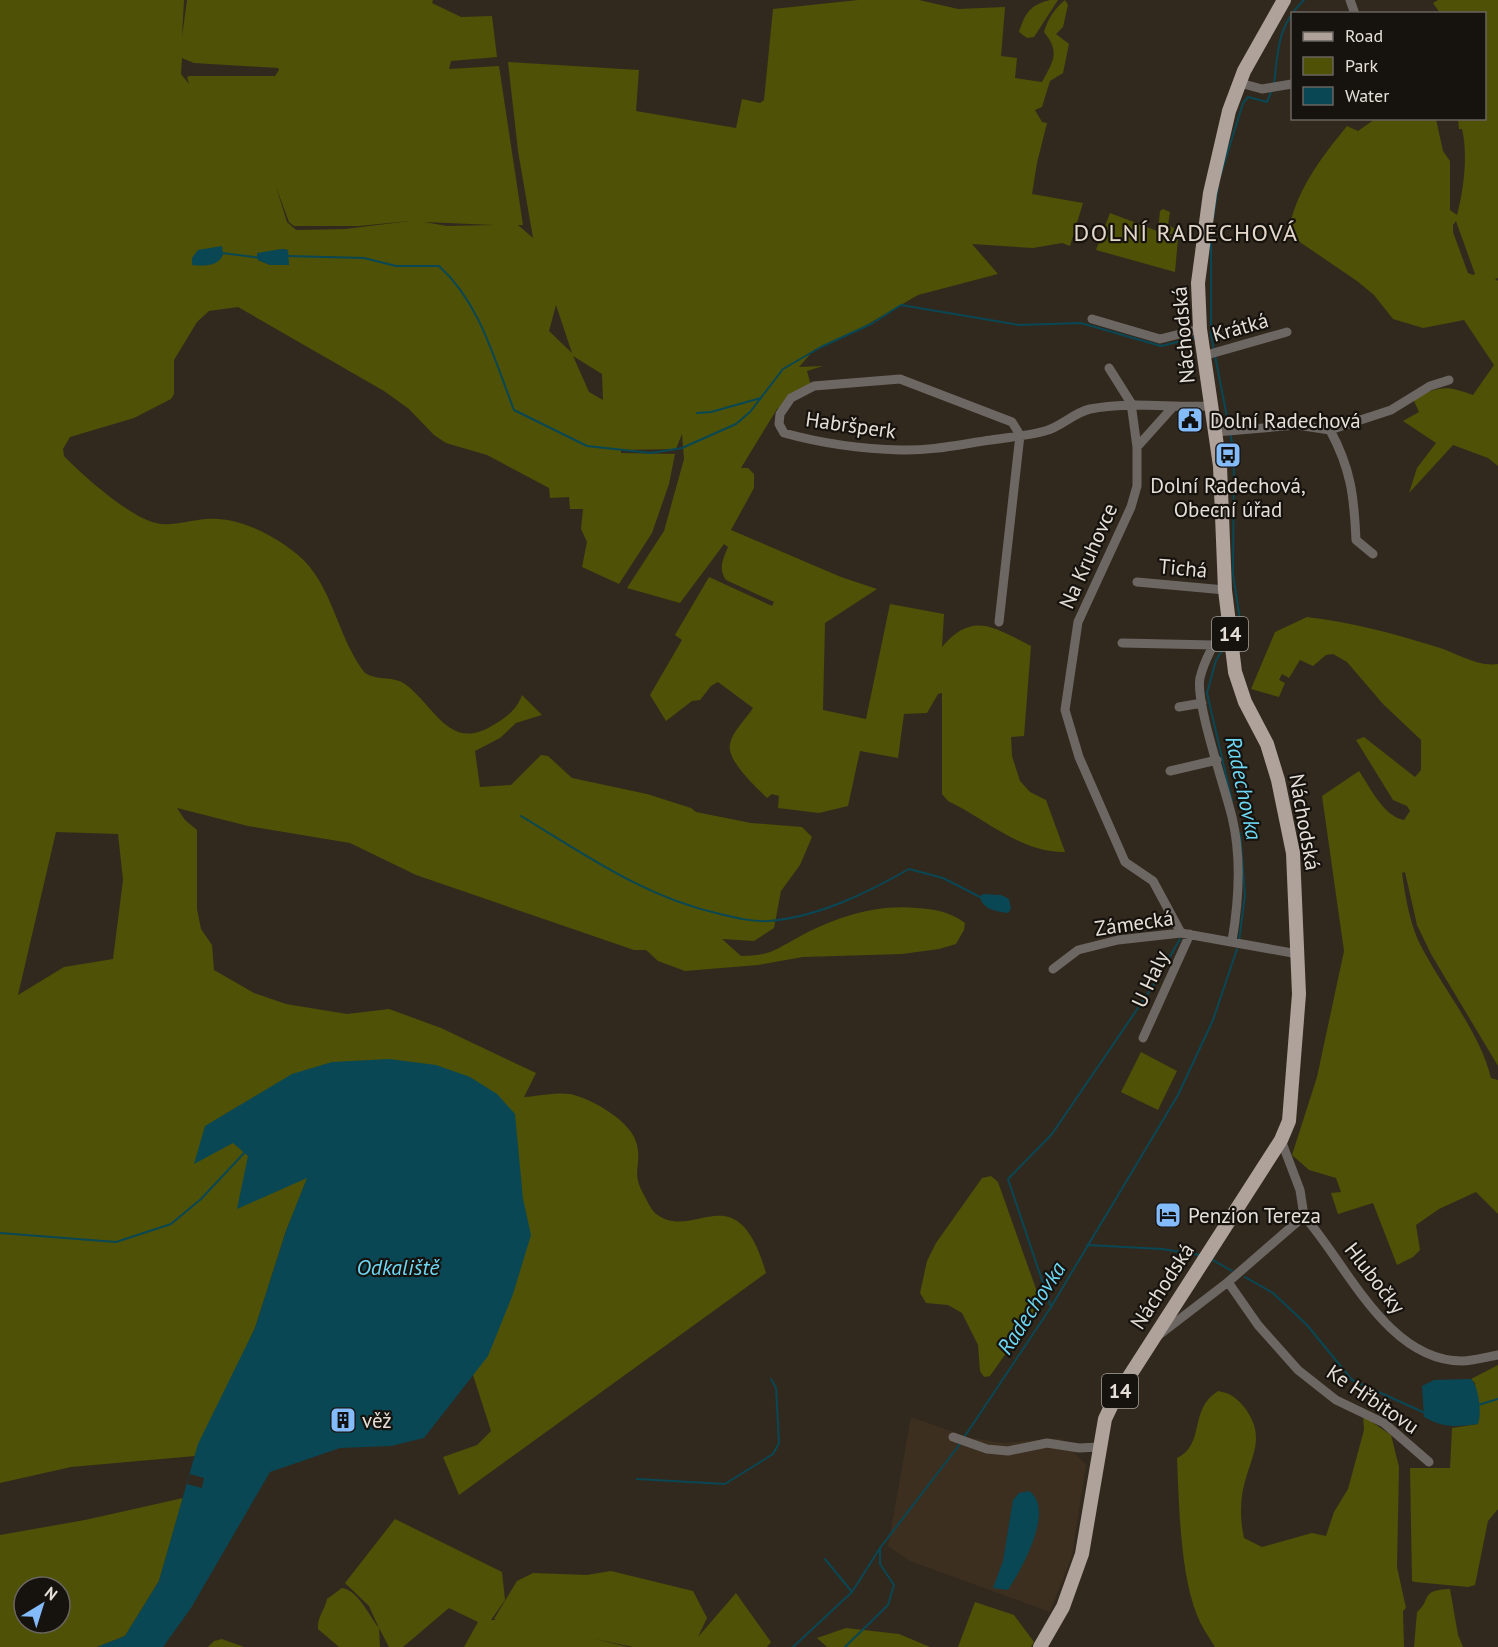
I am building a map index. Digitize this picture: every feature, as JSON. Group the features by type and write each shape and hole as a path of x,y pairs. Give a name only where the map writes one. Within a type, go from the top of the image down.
{"main road":[{"name":"Náchodská","path":"1040,1647 1058,1618 1082,1554 1105,1419 1114,1400 1281,1140 1288,1121 1299,994 1293,853 1278,780 1267,744 1245,702 1236,672 1225,590 1221,477 1203,356 1198,283 1203,234 1221,146 1240,82 1285,2"}],"street":[{"path":"1240,82 1266,88 1291,84"},
{"path":"1092,319 1160,339 1200,329"},
{"name":"Krátká","path":"1203,356 1287,332"},
{"name":"Na Kruhovce","path":"1109,368 1131,403 1137,447 1137,486 1131,507 1078,622 1065,710 1079,757 1125,862 1153,881 1186,934"},
{"name":"Habršperk","path":"1020,435 1012,422 900,379 814,386 791,398 780,414 779,424 784,433 874,448 903,450 1020,435 1047,431 1087,410 1131,403 1172,408 1212,406"},
{"path":"1216,432 1297,425 1330,430 1391,410 1430,386 1449,380"},
{"path":"1137,447 1172,408"},
{"path":"1330,430 1345,458 1355,507 1356,540 1373,554"},
{"path":"999,622 1020,435"},
{"name":"Tichá","path":"1137,582 1225,590"},
{"path":"1228,621 1213,645 1200,680 1202,703 1233,820 1238,853 1239,902 1232,940"},
{"path":"1122,643 1213,645"},
{"path":"1179,707 1202,703"},
{"path":"1170,771 1217,760"},
{"name":"Zámecká","path":"1053,969 1078,950 1118,940 1186,934 1232,940 1298,954"},
{"name":"U Haly","path":"1143,1038 1186,934"},
{"path":"1153,1340 1228,1282 1304,1216 1300,1190 1281,1140"},
{"name":"Hlubočky","path":"1304,1216 1376,1314 1400,1335 1416,1346 1445,1359 1461,1361 1498,1355"},
{"name":"Ke Hřbitovu","path":"1228,1282 1258,1325 1298,1370 1336,1400 1384,1423 1430,1462"},
{"path":"955,1438 987,1449 1008,1451 1047,1443 1079,1448 1099,1447"}],"shaded area":[{"path":"911,1417 970,1438 1004,1443 1061,1438 1086,1465 1072,1556 1050,1612 910,1561 888,1546"}],"green space":[{"path":"0,0 184,0 182,37 187,0 433,0 432,3 461,17 492,16 497,57 451,61 449,69 499,66 523,225 518,225 533,238 518,151 508,62 639,70 636,111 736,128 742,99 760,103 764,100 773,9 858,0 919,0 958,9 1005,7 1001,56 1017,58 1015,78 1042,82 1054,56 1052,45 1044,32 1052,14 1065,0 1068,5 1063,27 1056,34 1069,44 1063,73 1050,81 1042,107 1035,110 1042,122 1047,123 1032,194 1083,203 1070,246 1062,243 1033,248 972,244 998,274 918,295 863,327 814,350 799,367 823,366 807,371 811,386 777,409 741,468 748,468 754,474 754,488 731,530 841,577 877,589 825,623 823,710 866,719 890,604 944,614 942,647 953,636 974,626 995,629 1031,646 1024,736 1011,737 1012,756 1020,781 1030,792 1046,800 1065,852 1034,847 1004,834 948,801 942,794 942,693 938,694 927,713 904,714 898,758 860,751 848,806 819,813 778,808 779,796 772,794 767,798 743,773 733,758 730,744 736,730 753,708 718,682 711,686 700,700 692,701 666,721 650,695 682,640 675,635 709,577 772,606 774,602 726,580 722,568 728,547 724,544 680,603 627,588 664,531 684,459 682,434 676,449 621,450 621,453 675,454 669,484 652,533 619,584 582,567 587,542 581,529 583,509 570,509 569,497 550,498 549,488 487,455 446,443 434,435 409,409 384,391 238,307 209,311 197,322 174,360 174,394 171,399 134,418 70,437 63,449 64,456 107,495 134,513 156,523 218,519 243,524 267,534 298,555 319,581 348,644 365,673 405,684 444,724 466,734 479,732 512,712 522,695 542,715 516,723 500,738 475,751 480,787 511,785 541,755 548,756 572,778 647,794 691,808 696,812 751,823 802,827 812,837 800,865 781,891 774,928 754,941 722,939 741,956 770,952 825,924 870,910 901,907 930,909 948,914 965,923 964,930 956,944 939,949 902,954 803,957 758,965 685,971 658,961 646,950 634,950 416,875 350,843 248,826 177,808 185,820 197,830 197,909 201,929 212,945 214,970 254,993 286,1004 347,1014 389,1009 441,1028 536,1073 524,1097 570,1094 589,1100 620,1120 634,1136 638,1153 638,1181 655,1213 669,1220 684,1221 714,1216 728,1217 741,1224 754,1242 766,1273 459,1495 443,1457 477,1445 491,1431 465,1350 308,1177 286,1231 255,1328 195,1456 71,1467 0,1483","holes":["182,58 194,63 278,68 279,70 275,76 189,76 187,77 189,84 181,74","276,187 289,222 294,226 359,226 410,221 345,229 296,230 287,222","424,222 494,225 447,226","288,250 270,265 258,260 257,254","556,305 572,353 549,331","573,356 602,374 603,400 589,392","56,832 118,834 123,880 113,959 64,967 18,995"]},
{"path":"1058,0 1034,37 1027,38 1019,32 1029,11 1038,4"},
{"path":"1438,0 1498,0 1498,278 1495,279 1498,281 1498,466 1488,458 1453,445 1409,493 1417,468 1436,443 1403,421 1419,412 1413,399 1443,388 1473,395 1494,365 1464,320 1423,328 1393,319 1374,295 1357,281 1288,234 1296,204 1327,151 1347,126 1358,131 1374,120 1436,120 1443,151 1450,161 1450,210 1457,215 1462,194 1465,160 1464,139 1462,129 1459,129 1458,120 1486,120 1486,12 1439,12 1433,3","holes":["1456,221 1475,274 1468,273 1453,232 1453,225"]},
{"path":"1163,209 1170,212 1168,225 1175,229 1175,235 1158,230 1160,211"},
{"path":"1110,213 1178,239 1175,272 1096,250"},
{"path":"1307,617 1373,629 1437,647 1475,662 1498,664 1498,1066 1431,954 1417,925 1405,872 1402,873 1410,915 1418,940 1469,1025 1486,1060 1491,1078 1498,1080 1498,1214 1476,1192 1439,1209 1416,1225 1420,1250 1413,1257 1397,1265 1373,1203 1338,1214 1331,1193 1341,1192 1336,1178 1309,1170 1292,1155 1317,1077 1344,951 1322,796 1359,771 1383,807 1404,820 1410,811 1407,806 1393,800 1356,740 1364,737 1415,777 1421,770 1421,740 1383,704 1347,662 1333,654 1326,655 1313,666 1300,660 1289,678 1282,674 1279,680 1285,683 1279,697 1251,689 1275,632"},
{"path":"1141,1052 1177,1071 1158,1110 1121,1092"},
{"path":"991,1176 998,1182 1041,1303 990,1376 984,1377 980,1371 978,1345 962,1313 948,1305 926,1303 920,1293 927,1261 936,1243 982,1178"},
{"path":"1498,1365 1498,1509 1488,1521 1475,1585 1468,1587 1412,1581 1410,1468 1450,1468 1452,1428 1478,1424 1475,1383 1471,1379"},
{"path":"1218,1391 1230,1395 1242,1404 1252,1420 1256,1441 1242,1496 1241,1517 1244,1538 1262,1547 1312,1533 1326,1536 1334,1512 1348,1489 1364,1430 1363,1416 1391,1435 1399,1467 1397,1567 1406,1608 1403,1611 1404,1647 1215,1647 1199,1619 1187,1579 1181,1538 1177,1458 1186,1452 1191,1444 1203,1408"},
{"path":"183,1498 159,1581 125,1636 97,1647 0,1647 0,1535 85,1520"},
{"path":"395,1519 502,1572 505,1600 491,1620 496,1620 494,1619 517,1581 533,1573 587,1575 611,1571 693,1591 707,1618 698,1637 736,1593 771,1642 767,1647 633,1647 595,1639 628,1647 464,1647 478,1622 449,1608 403,1647 389,1647 369,1606 345,1583"},
{"path":"342,1588 359,1599 379,1628 380,1647 339,1647 318,1629 318,1625 327,1599"},
{"path":"1450,1589 1458,1635 1463,1647 1414,1647 1417,1612 1434,1591"},
{"path":"975,1602 1014,1615 1034,1642 1031,1647 958,1647"},
{"path":"846,1628 899,1634 930,1647 827,1647 817,1638"},
{"path":"222,1639 244,1647 208,1647 214,1641"}],"water":[{"path":"222,246 223,255 214,264 192,265 192,258 198,250"},
{"path":"288,250 289,265 270,265 258,260 257,253"},
{"path":"983,894 1001,895 1009,899 1011,909 1008,913 987,907 980,897"},
{"name":"Odkaliště","path":"389,1059 436,1065 470,1077 497,1094 515,1114 523,1199 531,1235 513,1294 488,1356 424,1438 391,1446 340,1448 270,1472 191,1608 163,1647 97,1647 125,1636 159,1581 198,1444 255,1328 286,1231 307,1178 237,1209 248,1156 233,1143 194,1164 205,1126 292,1074 332,1062"},
{"path":"1471,1379 1479,1400 1478,1424 1450,1426 1424,1417 1422,1386 1434,1380"},
{"path":"1029,1491 1036,1500 1039,1511 1034,1540 1021,1569 1008,1590 993,1588 1003,1561 1013,1500 1019,1493"}],"pier":[{"path":"190,1474 204,1478 202,1488 187,1484"}],"waterway":[{"name":"Radechovka","path":"1293,12 1304,0"},
{"name":"Radechovka","path":"1274,85 1280,39 1291,15"},
{"name":"Radechovka","path":"1220,177 1243,103 1248,97 1267,102 1272,90"},
{"name":"Radechovka","path":"1213,219 1218,186"},
{"name":"Radechovka","path":"1211,239 1211,334 1214,350"},
{"path":"222,253 261,258"},
{"path":"287,256 364,258 396,266 439,266 453,281 475,314 514,410 587,446 651,453 682,448 736,424 750,412 783,369 821,347 871,324 901,305 1019,325 1081,323 1161,346 1197,337"},
{"name":"Radechovka","path":"1215,356 1229,427"},
{"path":"697,413 711,412 761,398"},
{"name":"Radechovka","path":"1230,433 1234,451 1233,574 1240,620 1236,629"},
{"name":"Radechovka","path":"1225,646 1216,660 1207,693 1232,801"},
{"path":"521,816 592,860 641,886 692,907 744,919 769,921 806,915 859,895 909,869 943,878 980,897"},
{"name":"Radechovka","path":"1239,941 1245,895 1240,833"},
{"path":"1051,1307 1008,1179 1052,1134 1153,986 1180,939"},
{"name":"Radechovka","path":"963,1439 1051,1307 1178,1095 1213,1020 1237,949"},
{"path":"0,1233 116,1242 171,1224 201,1199 246,1151"},
{"path":"1087,1245 1162,1249 1200,1255"},
{"path":"1211,1259 1232,1271"},
{"path":"1245,1277 1273,1293 1307,1325 1352,1380 1425,1413"},
{"path":"637,1479 725,1484 773,1454 779,1443 776,1388 771,1379"},
{"path":"1478,1405 1498,1399"},
{"name":"Radechovka","path":"793,1647 852,1592 880,1548 960,1444"},
{"path":"845,1647 888,1605 894,1585 880,1564 880,1548"},
{"path":"825,1559 852,1592"}],"place":[{"name":"Dolní Radechová","path":"1190,420"},
{"name":"Dolní Radechová, Obecní úřad","path":"1228,455"},
{"name":"Penzion Tereza","path":"1168,1215"},
{"name":"věž","path":"343,1420"}],"district":[{"name":"DOLNÍ RADECHOVÁ","path":"1186,232"}]}
